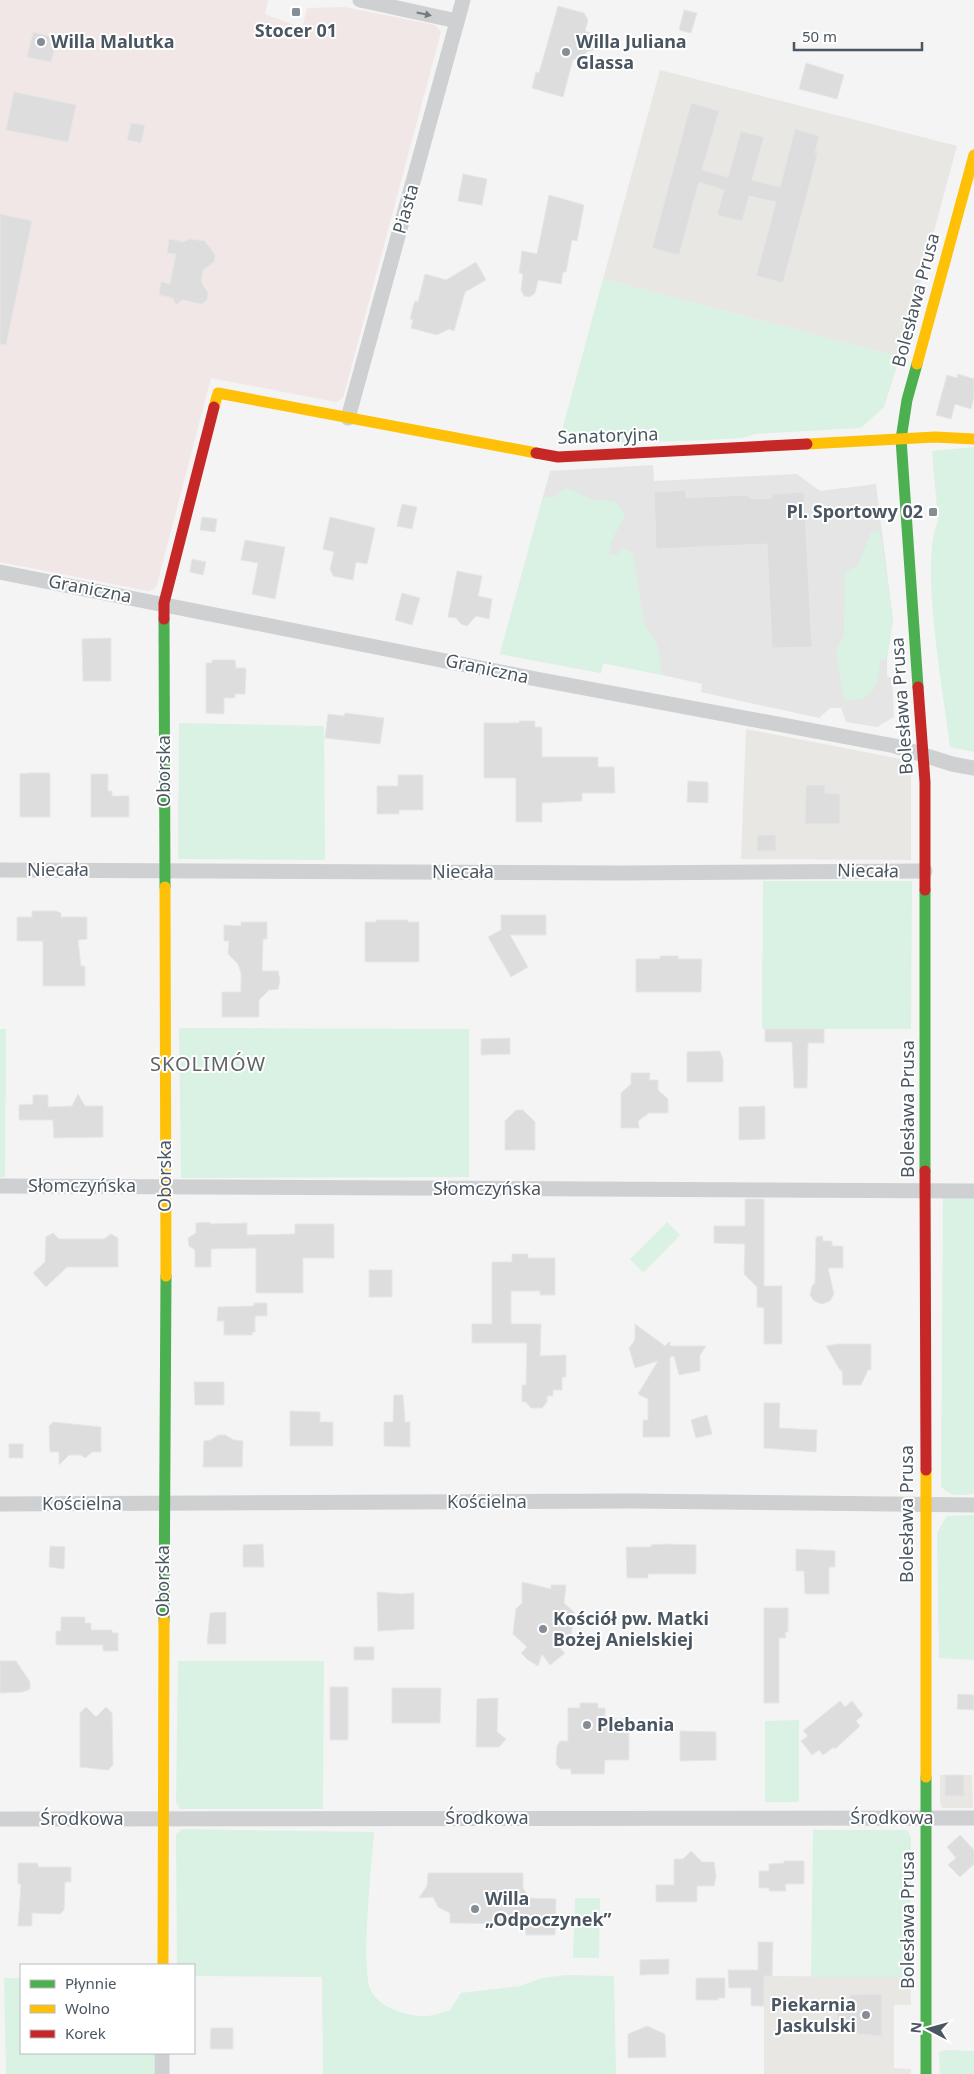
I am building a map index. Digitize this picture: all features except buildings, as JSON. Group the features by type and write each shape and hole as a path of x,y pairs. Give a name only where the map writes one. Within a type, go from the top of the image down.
{"street":[{"path":"360,0 457,21"},
{"name":"Piasta","path":"348,418 463,0"},
{"name":"Bolesława Prusa","path":"926,2074 924,1505 925,754 901,438 907,400 974,155"},
{"name":"Sanatoryjna","path":"218,393 558,457 901,438 974,439"},
{"name":"Oborska","path":"163,1964 166,1186 164,603 218,393"},
{"name":"Graniczna","path":"0,572 164,603 536,679 895,746 952,764 974,768"},
{"name":"Niecała","path":"0,870 612,873 925,871"},
{"name":"Słomczyńska","path":"0,1186 974,1191"},
{"name":"Kościelna","path":"0,1504 632,1501 974,1505"},
{"name":"Środkowa","path":"0,1819 974,1818"},
{"path":"162,2054 162,2074"}],"shaded area":[{"path":"0,0 268,0 265,14 302,28 307,8 345,7 435,25 441,32 343,398 336,402 211,378 156,588 148,591 0,562"},
{"path":"660,70 957,146 900,357 603,279"},
{"path":"653,465 654,481 797,474 820,491 876,484 893,620 887,658 887,677 892,677 894,717 877,727 846,722 841,708 830,708 819,718 701,692 702,684 603,663 601,673 500,654 550,471"},
{"path":"746,729 911,761 911,860 741,859"},
{"path":"940,1775 972,1775 973,1808 942,1808 940,1803"},
{"path":"764,1976 910,1977 911,2005 894,2005 894,2068 911,2069 911,2074 764,2074"}],"green space":[{"path":"603,279 900,357 884,407 861,428 755,434 743,438 558,445"},
{"path":"974,447 974,752 950,747 935,631 931,567 933,541 938,520 932,451"},
{"path":"565,488 594,500 614,501 623,511 624,518 613,538 609,553 612,555 618,554 621,548 633,553 644,623 657,644 662,675 603,663 601,673 500,654 543,497 554,497"},
{"path":"880,531 893,620 887,658 880,662 878,679 868,696 854,700 844,699 836,651 844,635 845,572 858,566 871,532"},
{"path":"179,723 324,726 325,860 178,859"},
{"path":"763,881 912,881 911,1029 762,1029"},
{"path":"179,1028 469,1029 469,1177 181,1178"},
{"path":"0,1029 6,1029 5,1177 0,1177"},
{"path":"943,1198 974,1198 974,1494 965,1495 952,1494 941,1486"},
{"path":"667,1222 680,1235 643,1273 630,1259"},
{"path":"974,1515 974,1660 939,1658 937,1533 947,1516"},
{"path":"178,1661 324,1661 323,1809 180,1809 176,1802"},
{"path":"799,1720 799,1802 765,1802 765,1721"},
{"path":"182,1829 374,1832 368,1914 367,1962 371,1991 381,2003 396,2011 428,2016 450,2010 461,1993 520,1986 542,1978 566,1975 614,1976 616,2074 323,2074 322,1977 195,1976 195,1964 177,1964 176,1834"},
{"path":"813,1830 907,1830 911,1837 910,1977 811,1977"},
{"path":"575,1898 600,1898 599,1958 573,1958"},
{"path":"4,1978 20,1978 20,2054 154,2054 154,2074 6,2074"},
{"path":"945,2050 974,2051 974,2074 940,2074 939,2052"}],"traffic: fast":[{"path":"917,364 907,400 901,439 918,687"},
{"path":"164,619 165,887"},
{"path":"925,890 925,1171"},
{"path":"164,1621 166,1276"},
{"path":"926,1777 926,2074"}],"traffic: slow":[{"path":"917,364 974,155"},
{"path":"214,407 218,393 536,453"},
{"path":"807,444 935,437 974,439"},
{"path":"165,887 166,1276"},
{"path":"926,1470 926,1777"},
{"path":"163,1964 164,1621"}],"traffic: jam":[{"path":"164,619 164,603 214,407"},
{"path":"536,453 558,457 807,444"},
{"path":"918,687 925,782 925,890"},
{"path":"925,1171 926,1470"}],"place":[{"name":"Stocer 01","path":"296,12"},
{"name":"Willa Malutka","path":"41,42"},
{"name":"Willa Juliana Glassa","path":"566,52"},
{"name":"Pl. Sportowy 02","path":"933,512"},
{"name":"Kościół pw. Matki Bożej Anielskiej","path":"543,1629"},
{"name":"Plebania","path":"587,1725"},
{"name":"Willa „Odpoczynek”","path":"475,1909"},
{"name":"Piekarnia Jaskulski","path":"866,2015"}],"district":[{"name":"SKOLIMÓW","path":"208,1064"}]}
